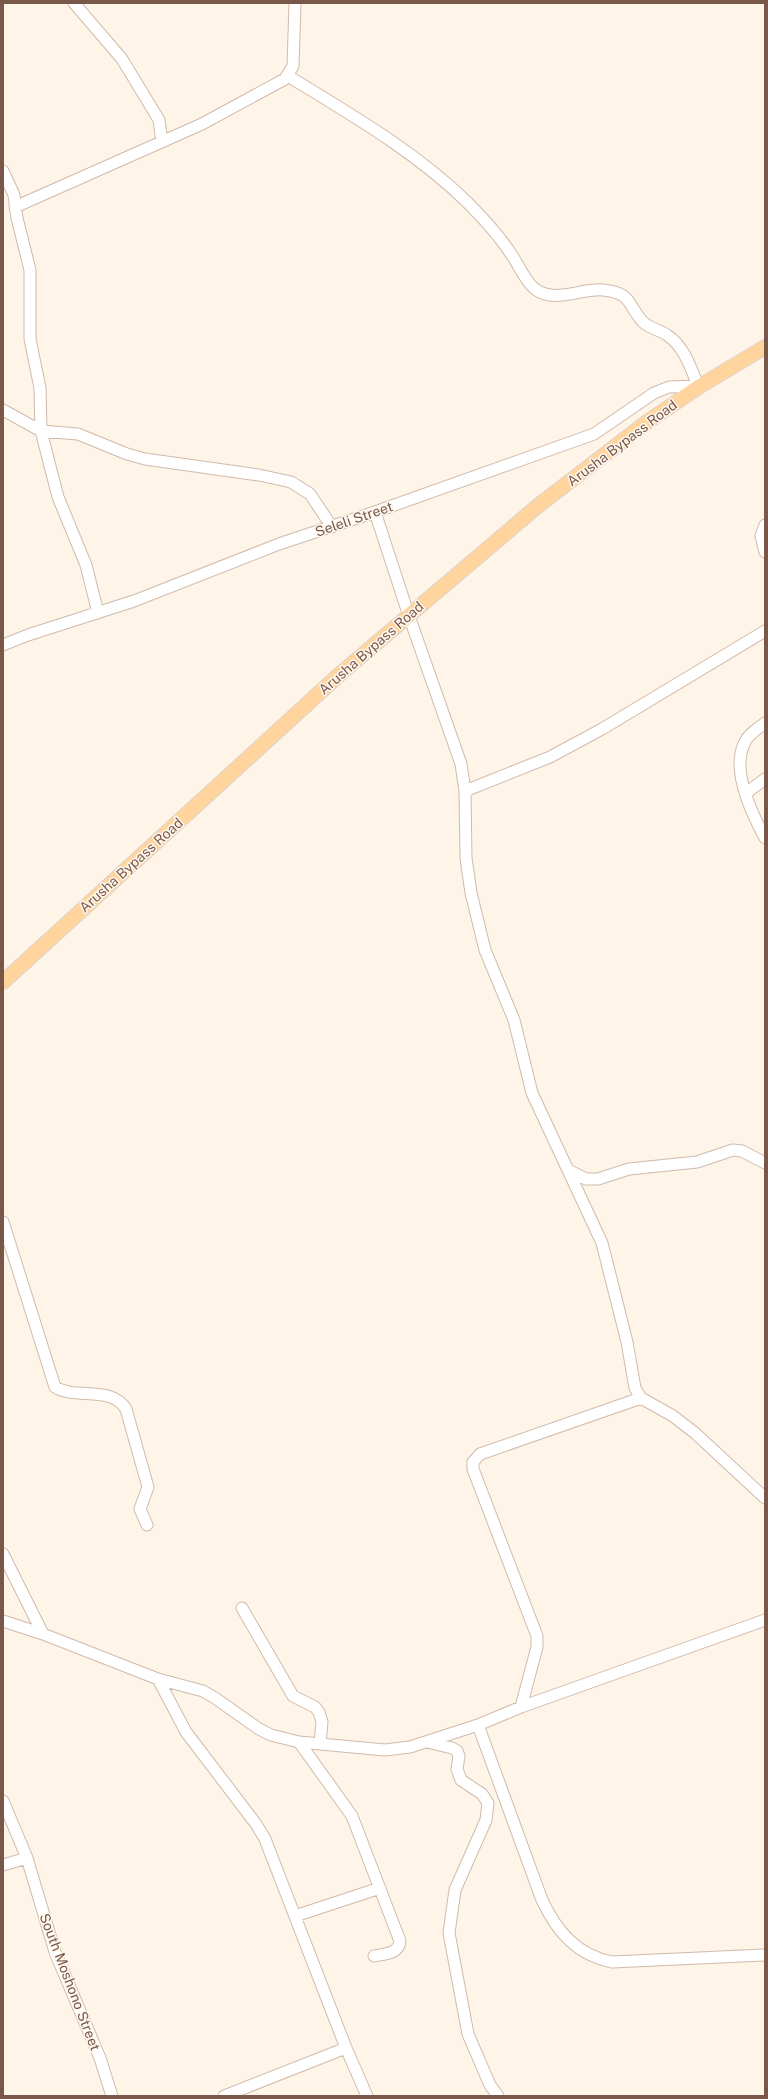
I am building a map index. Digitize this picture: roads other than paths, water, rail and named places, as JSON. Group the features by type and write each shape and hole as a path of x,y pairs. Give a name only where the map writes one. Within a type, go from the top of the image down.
{"main road":[{"name":"Arusha Bypass Road","path":"3,982 318,693 539,505 647,422 699,386 765,346"}],"street":[{"path":"74,3 122,59 159,120 162,142"},
{"path":"15,207 162,142 241,104 288,76 293,66 295,3"},
{"path":"288,76 412,154 440,177 466,201 499,236 512,254 524,276 535,289 548,294 558,295 602,290 626,298 644,323 667,335 679,347 699,386"},
{"path":"3,171 12,190 30,270 30,339 40,388 41,431 58,497 86,565 98,613"},
{"name":"Seleli Street","path":"3,645 28,635 98,613 279,544 375,512 594,434 660,390 669,387 699,386"},
{"path":"3,410 41,431 78,434 126,454 145,459 259,475 291,482 310,494 332,527"},
{"path":"375,512 409,616 461,764 465,791 466,858 471,892 485,950 514,1020 532,1094 602,1243 627,1342 633,1379 641,1398 673,1416 696,1433 765,1498"},
{"path":"765,525 761,536 765,552"},
{"path":"465,791 550,757 602,730 765,631"},
{"path":"765,723 745,740 742,749 741,774 746,793 765,838"},
{"path":"746,793 765,778"},
{"path":"568,1170 586,1179 598,1179 629,1169 697,1162 733,1150 742,1151 765,1163"},
{"path":"3,1222 55,1387 64,1392 104,1395 118,1399 126,1408 148,1487 140,1509 147,1525"},
{"path":"521,1707 537,1647 537,1636 473,1469 473,1462 480,1454 641,1398"},
{"path":"3,1554 43,1634"},
{"path":"242,1608 293,1696 315,1707 319,1712 322,1722 320,1744"},
{"path":"3,1621 43,1634 158,1679 203,1691 263,1732 299,1742 385,1750 402,1748 426,1742 478,1725 521,1707 765,1620"},
{"path":"158,1679 186,1732 260,1832 346,2048 368,2096"},
{"path":"478,1725 542,1900 553,1920 576,1947 591,1956 612,1962 765,1955"},
{"path":"299,1742 350,1812 400,1944 394,1951 374,1956"},
{"path":"426,1742 452,1748 457,1751 459,1756 457,1769 461,1780 482,1794 488,1803 486,1820 455,1890 449,1933 468,2034 490,2085 498,2096"},
{"name":"South Moshono Street","path":"3,1801 27,1858 55,1952 100,2058 112,2096"},
{"path":"3,1865 27,1858"},
{"path":"294,1916 380,1888"},
{"path":"224,2096 346,2048"}]}
